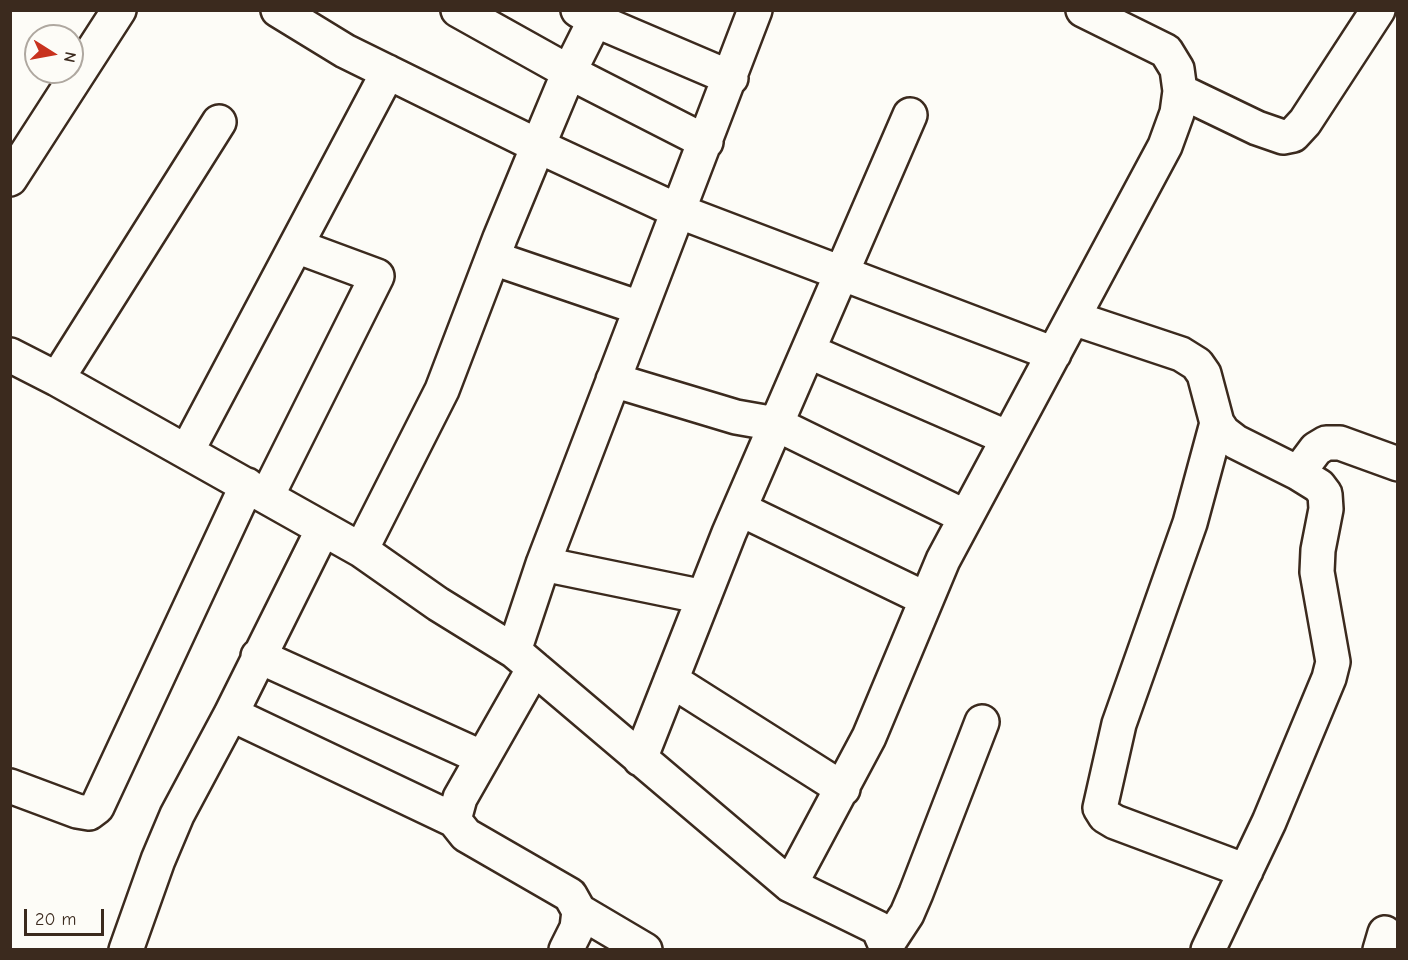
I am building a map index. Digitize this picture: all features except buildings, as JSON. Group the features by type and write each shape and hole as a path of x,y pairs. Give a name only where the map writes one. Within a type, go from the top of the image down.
{"street":[{"path":"10,179 119,10"},
{"path":"278,10 345,51 538,146 678,211 1054,354"},
{"path":"458,10 569,72 706,142"},
{"path":"454,820 460,798 483,758 524,659 543,564 640,308 731,78 755,10"},
{"path":"790,885 869,737 943,560 1165,146 1177,114 1180,91 1177,69 1166,51 1083,10"},
{"path":"1180,91 1270,133 1283,137 1293,135 1305,122 1378,10"},
{"path":"361,550 442,390 591,14 731,78"},
{"path":"187,451 388,72"},
{"path":"640,759 740,509 910,115"},
{"path":"57,379 219,122"},
{"path":"10,786 77,812 89,813 97,807 257,490 377,276 296,246"},
{"path":"493,258 640,308"},
{"path":"1073,318 1181,354 1197,364 1204,374 1217,423 1223,432 1236,442 1319,486 1324,495 1326,509 1318,550 1317,572 1333,662 1322,698 1269,822 1208,950"},
{"path":"808,351 1008,438"},
{"path":"10,355 187,451 361,550 438,604 524,659 790,885 878,928 886,948"},
{"path":"613,380 736,417 776,424 966,517"},
{"path":"1217,423 1190,523 1119,724 1100,808 1105,816 1115,822 1246,871"},
{"path":"1298,473 1316,449 1326,442 1340,443 1398,464"},
{"path":"740,509 926,599"},
{"path":"126,950 158,860 177,815 231,714 322,529"},
{"path":"543,564 704,597"},
{"path":"258,656 483,758"},
{"path":"671,680 843,789"},
{"path":"231,714 454,820 466,835 570,895 579,911 645,950"},
{"path":"886,948 907,914 916,893 982,722"},
{"path":"566,950 577,928 579,911"}]}
